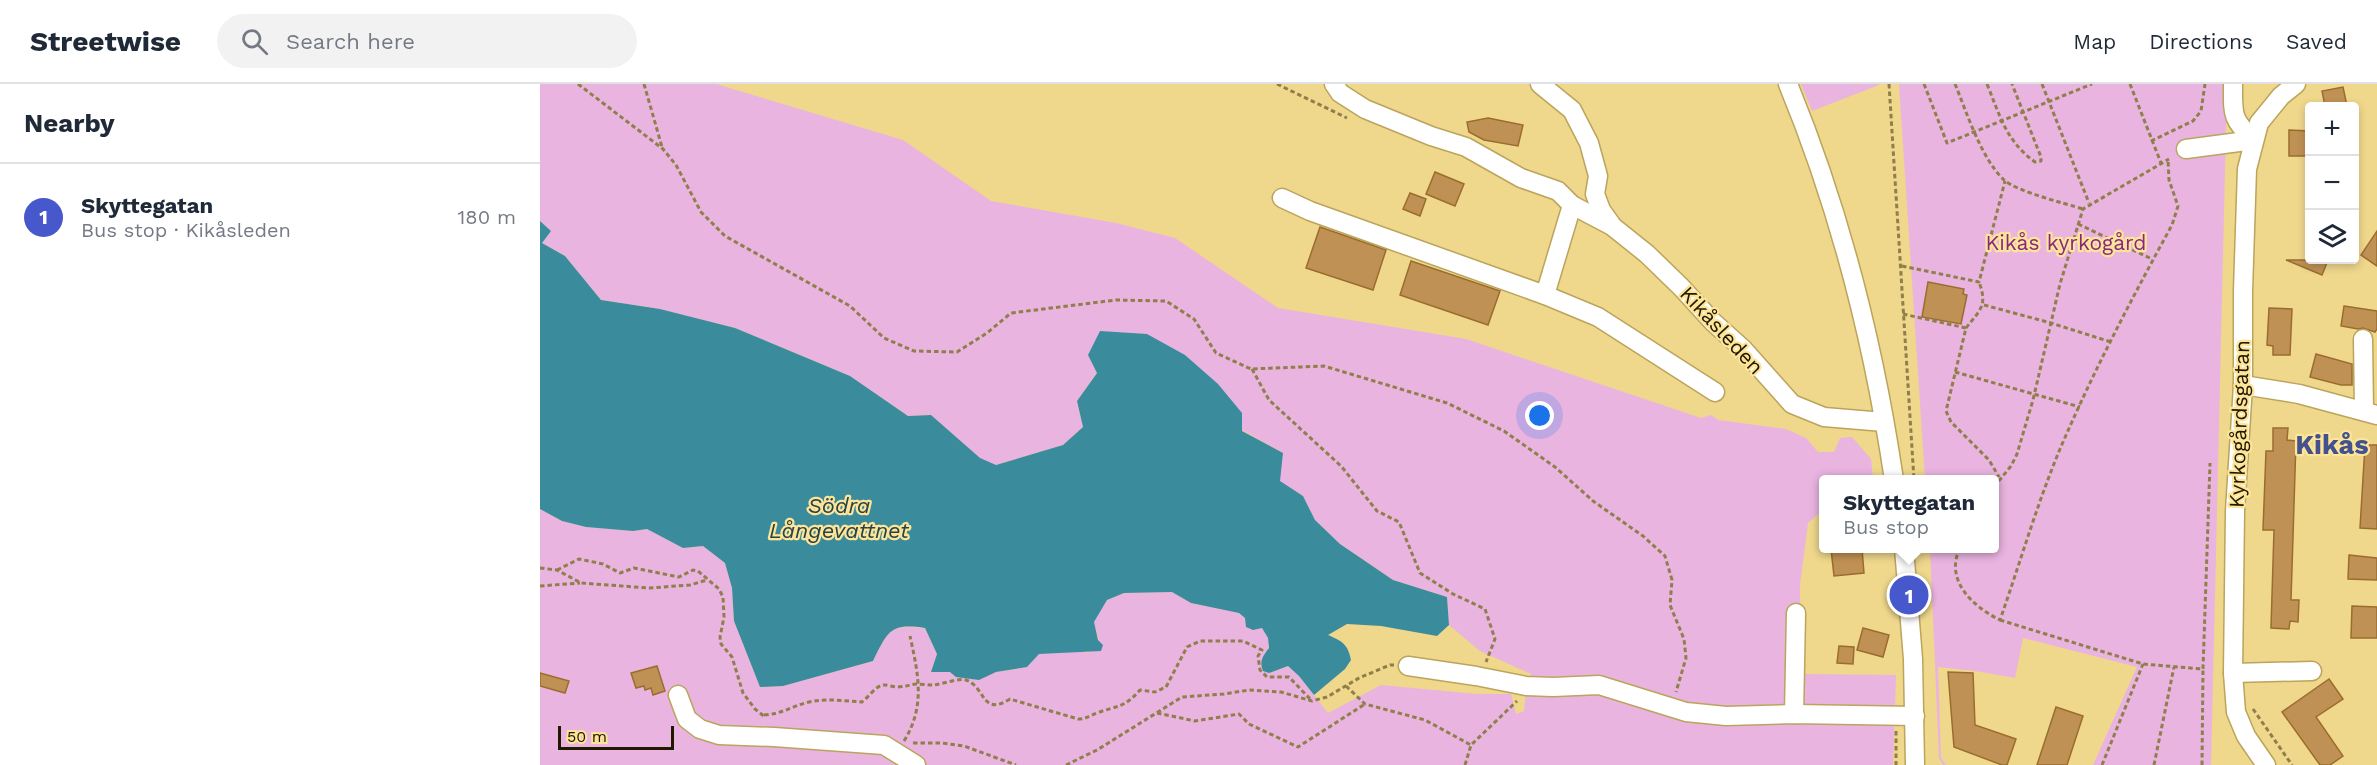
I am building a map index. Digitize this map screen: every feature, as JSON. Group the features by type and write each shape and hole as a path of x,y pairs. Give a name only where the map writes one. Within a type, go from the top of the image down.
{"street":[{"name":"Kikåsleden","path":"1334,84 1340,93 1365,109 1414,130 1466,147 1521,178 1558,191 1572,205 1612,226 1647,254 1681,287 1713,322 1743,349 1792,404 1824,417 1884,422"},
{"path":"1540,84 1572,110 1589,143 1598,176 1595,194 1601,210 1612,226"},
{"path":"1788,84 1805,125 1862,312 1893,475"},
{"path":"2233,84 2234,117 2240,127 2254,140"},
{"name":"Kyrkogårdsgatan","path":"2266,765 2246,736 2236,712 2233,673 2235,512 2243,385 2247,169 2259,123 2281,96 2296,84"},
{"path":"2186,149 2254,140"},
{"path":"1282,198 1310,211 1545,295 1598,317 1715,392"},
{"path":"1545,295 1572,205"},
{"path":"2243,385 2299,394 2371,413 2363,339"},
{"path":"1904,553 1909,595 1915,765"},
{"path":"1794,714 1796,613"},
{"path":"1408,666 1517,684 1554,687 1599,685 1686,712 1726,716 1794,714 1915,716"},
{"path":"2233,673 2312,671"},
{"path":"678,695 687,719 700,729 719,735 884,745 916,765"}],"path":[{"path":"578,84 663,149 676,165 701,212 725,236 850,306 884,338 914,351 957,352 987,333 1011,313 1116,300 1166,301 1194,319 1216,353 1251,369 1324,366 1447,403 1504,430 1555,467 1593,501 1665,556 1672,580 1670,605 1684,639 1686,658 1671,706"},
{"path":"644,84 663,149"},
{"path":"1889,84 1914,475"},
{"path":"1924,84 1947,143 2092,84"},
{"path":"1955,84 1990,160 2005,180 2048,199 2083,209"},
{"path":"1987,84 2007,134 2022,153 2035,162 2041,160 2012,84"},
{"path":"2042,84 2089,204"},
{"path":"2130,84 2161,163"},
{"path":"2151,141 2193,122 2201,111 2205,84"},
{"path":"2000,478 2018,454 2083,209 2168,159 2169,180 2178,206 2172,225 2111,342 2045,486 2000,620"},
{"path":"1998,475 1989,460 1951,422 1946,411 1966,328 1984,305 1984,294 1979,282 2005,180"},
{"path":"2078,224 2153,260"},
{"path":"1902,266 1979,282"},
{"path":"1984,305 2111,342"},
{"path":"1903,314 1966,328"},
{"path":"1251,369 1269,400 1341,466 1377,511 1399,522 1420,573 1453,594 1485,609 1495,639 1487,660 1476,676"},
{"path":"1955,372 2080,407"},
{"path":"2202,765 2210,463"},
{"path":"1958,553 1955,558 1956,576 1964,593 1986,614 2143,664 2203,669"},
{"path":"557,570 579,559 603,564 620,573 634,568 679,577 693,570 699,571 719,589 723,597 721,644 732,657 743,693 755,709 764,715 779,714 810,702 827,700 862,702 878,687 884,685 898,687 967,681 975,687 987,703 993,705 1010,699 1078,719 1088,718 1096,713 1128,703 1140,690 1155,692 1166,687 1187,647 1200,641 1243,641 1262,650 1258,656 1260,670 1267,677 1289,677 1312,701"},
{"path":"540,568 557,570 581,583"},
{"path":"540,586 581,583 649,588 690,585 707,580"},
{"path":"897,753 914,725 919,697 910,636"},
{"path":"2102,765 2143,664"},
{"path":"1066,765 1097,750 1182,697 1249,690 1281,692 1312,701 1327,697 1390,665 1408,666"},
{"path":"2154,765 2174,667"},
{"path":"1465,765 1471,745 1517,700 1517,684"},
{"path":"1346,686 1365,704 1425,720 1471,745"},
{"path":"1156,713 1195,721 1239,714 1250,724 1298,747 1365,704"},
{"path":"1896,765 1896,728 1900,728"},
{"path":"897,753 913,743 942,743 963,746 1016,765"}],"green space":[{"path":"540,84 716,84 903,140 991,201 1116,223 1175,238 1278,308 1466,339 1701,418 1711,415 1718,420 1786,429 1806,438 1818,452 1834,452 1840,438 1852,437 1871,459 1873,475 1819,475 1819,513 1808,523 1800,585 1800,674 1896,675 1893,765 540,765 540,509 562,521 586,527 633,531 647,529 683,548 703,546 725,563 732,588 734,621 760,687 783,686 873,661 882,642 891,631 904,627 925,628 937,654 931,672 950,672 979,680 996,672 1027,667 1039,654 1081,651 1088,653 1099,640 1093,622 1107,600 1124,593 1172,592 1191,603 1239,613 1262,628 1268,638 1269,673 1288,666 1299,676 1328,713 1381,685 1477,694 1511,694 1516,714 1524,711 1526,690 1531,674 1480,651 1449,625 1447,597 1393,580 1340,544 1315,520 1303,496 1279,481 1283,453 1242,430 1097,372 1077,401 1083,427 1063,445 996,465 980,459 931,415 908,416 850,376 735,328 660,309 601,300 565,256 542,243 551,231 540,221"},
{"path":"1801,84 1879,84 1879,85 1812,111"},
{"name":"Kikås kyrkogård","path":"1899,84 2227,84 2211,765 2093,765 2137,667 2023,638 2015,678 1938,667 1941,758 1946,765 1943,765 1939,758 1930,553 1999,553 1999,475 1925,475"}],"water":[{"name":"Södra Långevattnet","path":"540,221 551,231 542,243 565,256 601,300 660,309 735,328 850,376 908,416 931,415 980,458 996,465 1063,445 1083,427 1077,401 1097,373 1088,355 1100,331 1147,334 1185,355 1218,384 1242,413 1242,431 1283,453 1280,481 1303,496 1315,520 1340,544 1393,580 1447,597 1449,625 1437,636 1381,626 1347,624 1328,635 1344,644 1351,660 1345,669 1314,695 1288,666 1269,673 1263,671 1263,656 1269,648 1268,638 1262,628 1253,630 1246,627 1245,618 1239,613 1191,603 1172,592 1124,593 1107,600 1094,622 1098,640 1103,645 1101,651 1039,654 1027,667 996,672 979,680 956,677 950,672 931,672 937,654 925,628 904,627 897,628 887,636 873,661 783,686 760,687 734,621 732,588 725,563 703,546 683,548 647,529 633,531 586,527 562,521 540,509"}],"building":[{"path":"2343,87 2346,102 2324,102 2322,91"},
{"path":"1488,118 1523,125 1518,146 1484,140 1469,132 1467,122"},
{"path":"2289,130 2305,131 2305,156 2289,156"},
{"path":"1435,172 1464,184 1455,206 1426,194"},
{"path":"1410,193 1426,199 1420,216 1403,209"},
{"path":"1320,227 1386,250 1373,290 1306,268"},
{"path":"2377,231 2377,266 2361,255"},
{"path":"2286,260 2305,260 2305,264 2326,264 2322,275"},
{"path":"1411,261 1500,291 1488,325 1400,295"},
{"path":"1928,282 1964,289 1963,294 1967,295 1961,324 1922,317"},
{"path":"2344,306 2377,311 2375,332 2363,328 2341,326"},
{"path":"2269,308 2292,309 2290,355 2273,355 2273,346 2267,345"},
{"path":"2316,354 2352,364 2352,385 2341,385 2310,377"},
{"path":"2273,428 2288,428 2287,440 2296,441 2291,600 2299,600 2298,622 2290,621 2289,629 2271,628 2274,530 2263,530 2266,451 2273,451"},
{"path":"2365,445 2377,445 2377,529 2360,528"},
{"path":"1831,553 1862,553 1864,573 1834,576"},
{"path":"2349,555 2377,558 2377,580 2348,579"},
{"path":"2352,606 2377,607 2377,638 2351,638"},
{"path":"1863,628 1889,635 1883,657 1857,650"},
{"path":"1839,646 1854,647 1853,664 1837,663"},
{"path":"657,666 665,691 653,695 651,688 645,690 644,686 636,688 631,673"},
{"path":"1948,672 1973,673 1975,725 2016,739 2007,765 1954,747"},
{"path":"540,673 569,681 565,693 540,686"},
{"path":"2329,679 2343,699 2316,717 2343,756 2330,765 2320,765 2282,712"},
{"path":"2056,707 2083,716 2067,765 2037,765"}],"place":[{"name":"Skyttegatan","path":"1909,595"}],"district":[{"name":"Kikås","path":"2332,445"}]}
